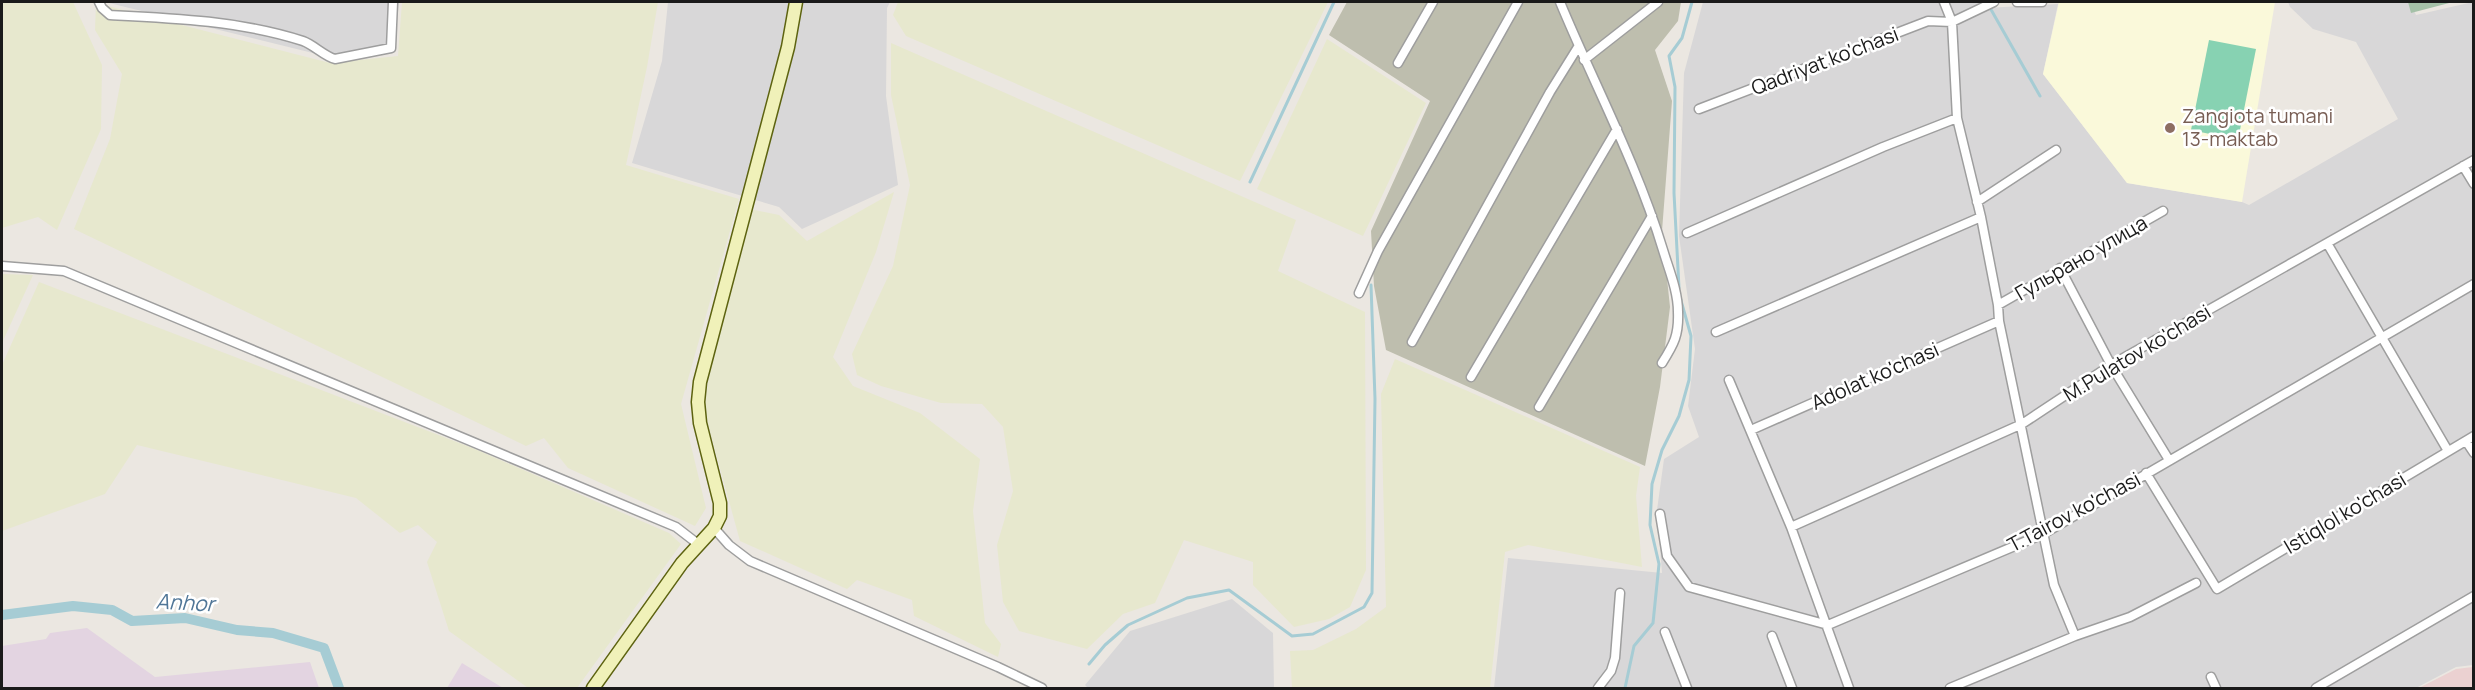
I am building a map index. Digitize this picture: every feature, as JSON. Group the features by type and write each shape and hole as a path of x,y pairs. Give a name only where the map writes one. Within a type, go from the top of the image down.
{"street":[{"path":"99,2 110,15 205,22 273,33 306,42 332,59 391,48 393,2"},
{"path":"593,688 682,563 714,528 720,516 720,503 700,423 698,402 700,382 790,39 796,2"},
{"path":"1398,63 1432,2"},
{"path":"1359,293 1378,251 1518,2"},
{"path":"1560,2 1578,47 1617,129 1652,216 1677,295 1676,339 1662,363"},
{"path":"1584,60 1659,2"},
{"path":"1944,2 1952,22 1957,117 1981,217 1999,321 2043,534 2054,585 2075,636"},
{"path":"2017,2 2042,2"},
{"path":"1952,22 1989,3"},
{"name":"Qadriyat ko'chasi","path":"1699,109 1928,21 1952,22"},
{"path":"1412,342 1550,92 1578,47"},
{"path":"1687,233 1957,117"},
{"path":"1472,377 1617,129"},
{"path":"1977,202 2056,150"},
{"name":"M.Pulatov ko'chasi","path":"1791,527 2022,424 2111,365 2474,160"},
{"path":"2463,166 2474,184"},
{"name":"Гульрано улица","path":"1998,305 2163,211"},
{"path":"1539,407 1652,216"},
{"path":"1716,332 1981,217"},
{"path":"2328,243 2448,452"},
{"path":"2,266 64,271 676,527 698,544"},
{"path":"2060,268 2111,365 2169,460"},
{"name":"T.Tairov ko'chasi","path":"1828,625 2043,534 2474,284"},
{"name":"Adolat ko'chasi","path":"1751,430 1999,321"},
{"path":"1729,380 1791,527 1849,688"},
{"path":"2470,439 2474,453"},
{"name":"Istiqlol ko'chasi","path":"2146,473 2217,589 2470,439"},
{"path":"1660,514 1667,556 1689,587 1828,625"},
{"path":"714,528 729,545 750,561 957,649 1042,688"},
{"path":"1950,688 2075,636 2130,617 2196,583"},
{"path":"1598,688 1611,671 1615,658 1620,593"},
{"path":"2316,688 2474,596"},
{"path":"1665,632 1687,688"},
{"path":"1772,636 1792,688"},
{"path":"2211,677 2216,688"}],"shaded area":[{"path":"2,2 73,2 102,65 101,129 57,230 38,217 2,228"},
{"path":"105,2 399,2 394,51 333,58"},
{"path":"402,2 658,2 626,165 739,199 681,404 706,508 695,526 568,468 544,438 526,446 74,229 110,139 122,74 95,30 96,3 330,63 398,56"},
{"path":"668,2 890,2 887,8 886,96 898,185 802,229 779,207 632,163 662,61"},
{"path":"898,2 1328,2 1240,181 906,36 893,15"},
{"path":"1347,2 1681,2 1678,21 1655,50 1672,101 1662,231 1670,307 1660,387 1645,466 1386,350 1374,286 1371,231 1430,101 1329,35"},
{"path":"1703,2 1982,2 1986,8 2058,4 2043,74 2127,183 2249,205 2398,119 2356,42 2313,29 2290,7 2288,2 2410,2 2416,15 2473,2 2473,665 2456,667 2416,688 1494,688 1508,558 1662,573 1657,510 1664,459 1699,437 1688,406 1695,349 1679,236 1684,73"},
{"name":"Zangiota tumani 13-maktab","path":"2059,2 2275,2 2242,202 2127,183 2043,74"},
{"path":"2408,2 2453,2 2411,13"},
{"path":"1327,39 1426,103 1363,236 1257,189"},
{"path":"891,43 1296,220 1278,271 1365,312 1366,570 1350,607 1329,619 1294,627 1253,585 1253,562 1184,540 1155,603 1123,614 1087,649 1019,631 1003,602 997,545 1013,491 1003,427 982,404 941,403 881,386 857,375 852,354 893,266 910,185 891,95"},
{"path":"894,192 876,252 833,357 853,386 920,413 980,459 973,511 985,623 1001,644 998,657 914,616 912,600 857,580 847,589 740,541 704,410 711,364 750,209 779,215 807,241"},
{"path":"2,274 33,275 2,343"},
{"path":"39,282 475,449 669,533 681,544 577,688 528,688 449,631 427,562 437,542 418,525 400,533 356,498 137,445 105,494 2,531 2,365"},
{"path":"1395,359 1640,467 1636,496 1642,567 1528,545 1505,552 1490,688 1292,688 1290,651 1313,650 1356,629 1386,607 1381,394"},
{"path":"1232,599 1273,633 1274,688 1088,688 1085,685 1130,631"},
{"path":"87,628 155,677 310,662 319,688 2,688 2,646 46,639 50,633"},
{"path":"462,663 503,688 447,688"},
{"path":"2473,667 2473,688 2419,688 2456,669"}],"green space":[{"path":"2209,40 2256,49 2238,140 2191,130"}],"waterway":[{"path":"1250,182 1334,2"},
{"path":"1679,288 1674,193 1675,87 1669,56 1682,38 1692,2"},
{"path":"1989,6 2040,96"},
{"path":"1089,664 1105,645 1128,625 1187,598 1229,590 1292,636 1313,634 1364,607 1372,593 1375,399 1371,285"},
{"path":"1625,688 1634,646 1653,623 1659,564 1650,525 1652,484 1662,450 1679,416 1689,380 1691,336 1680,297"},
{"name":"Anhor","path":"2,615 73,606 112,610 132,621 185,618 237,630 273,633 324,648 339,688"}],"place":[{"name":"Zangiota tumani 13-maktab","path":"2170,128"}]}
